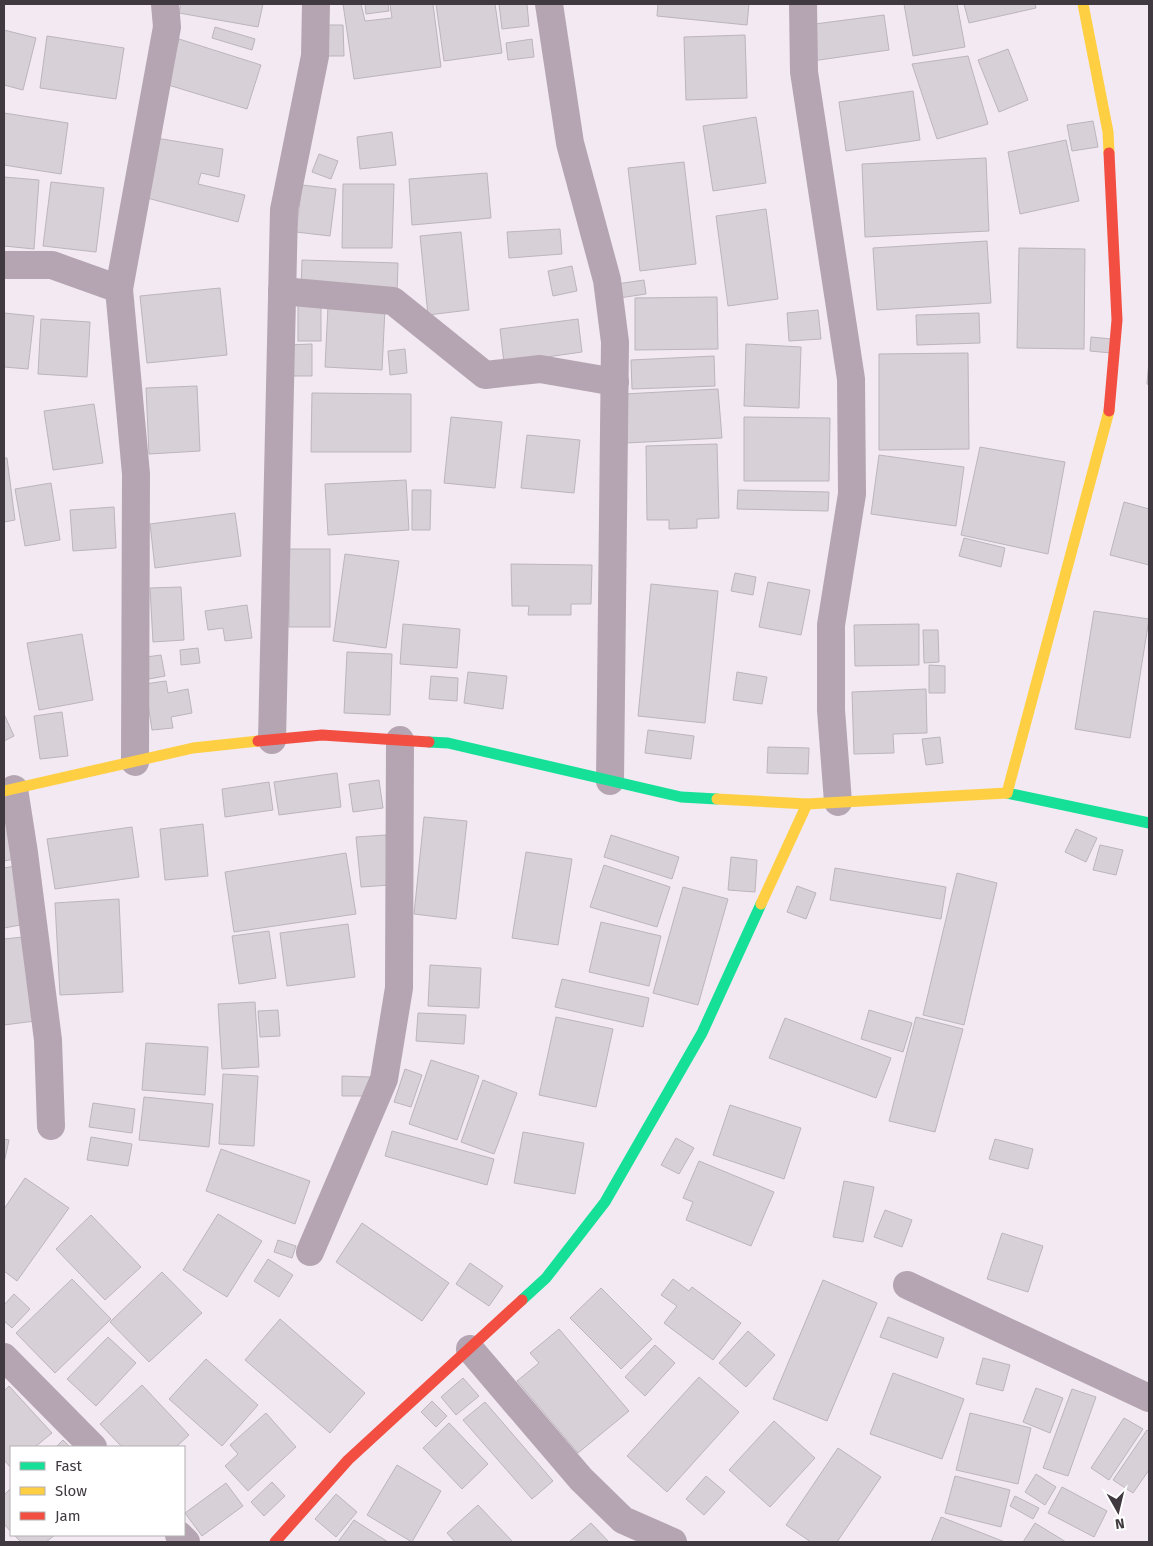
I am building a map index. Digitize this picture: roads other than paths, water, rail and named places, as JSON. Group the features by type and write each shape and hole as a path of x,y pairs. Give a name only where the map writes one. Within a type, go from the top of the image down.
{"street":[{"path":"136,762 136,474 119,289 167,27 165,4"},
{"path":"272,740 284,210 315,56 316,4"},
{"path":"549,4 570,143 607,280 615,342 610,781"},
{"path":"803,4 804,72 851,379 852,494 831,625 831,710 838,802"},
{"path":"1007,793 1109,410 1117,320 1108,132 1083,4"},
{"path":"4,264 52,265 119,289"},
{"path":"282,290 393,301 485,375 540,369 614,382"},
{"path":"51,1126 48,1040 24,853 9,790 192,748 322,735 448,743 681,797 807,804 1007,793 1149,823"},
{"path":"310,1252 384,1079 398,988 400,740"},
{"path":"275,1542 348,1460 470,1350 546,1278 605,1202 702,1033 807,804"},
{"path":"907,1285 1149,1398"},
{"path":"470,1350 581,1479 623,1520 673,1542"},
{"path":"4,1357 92,1446"}]}
